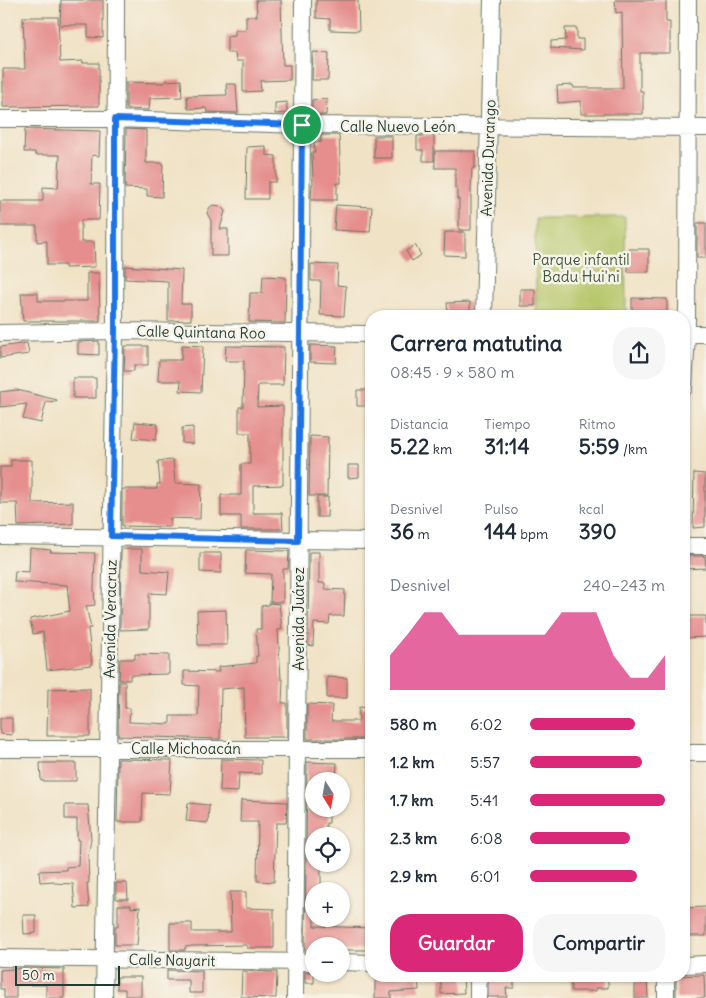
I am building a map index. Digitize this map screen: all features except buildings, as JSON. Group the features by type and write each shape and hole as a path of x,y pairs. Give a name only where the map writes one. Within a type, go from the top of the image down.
{"street":[{"name":"Avenida Veracruz","path":"104,998 115,331 116,0"},
{"name":"Avenida Juárez","path":"295,998 303,0"},
{"name":"Avenida Durango","path":"484,310 492,0"},
{"path":"685,310 688,0"},
{"name":"Calle Nuevo León","path":"0,119 115,119 302,125 706,128"},
{"name":"Calle Quintana Roo","path":"0,333 115,331 365,334"},
{"path":"690,334 706,334"},
{"path":"0,536 111,536 365,541"},
{"path":"690,546 706,546"},
{"name":"Calle Michoacán","path":"0,749 365,749"},
{"path":"690,753 706,753"},
{"name":"Calle Nayarit","path":"0,958 305,962"},
{"path":"350,962 365,963"},
{"path":"690,965 706,964"},
{"path":"478,982 478,998"},
{"path":"666,982 666,998"}],"green space":[{"name":"Parque infantil Badu Hui'ni","path":"625,217 626,310 536,310 535,218"}],"route":[{"path":"115,119 302,125 298,541 111,536 115,331 115,119"}]}
